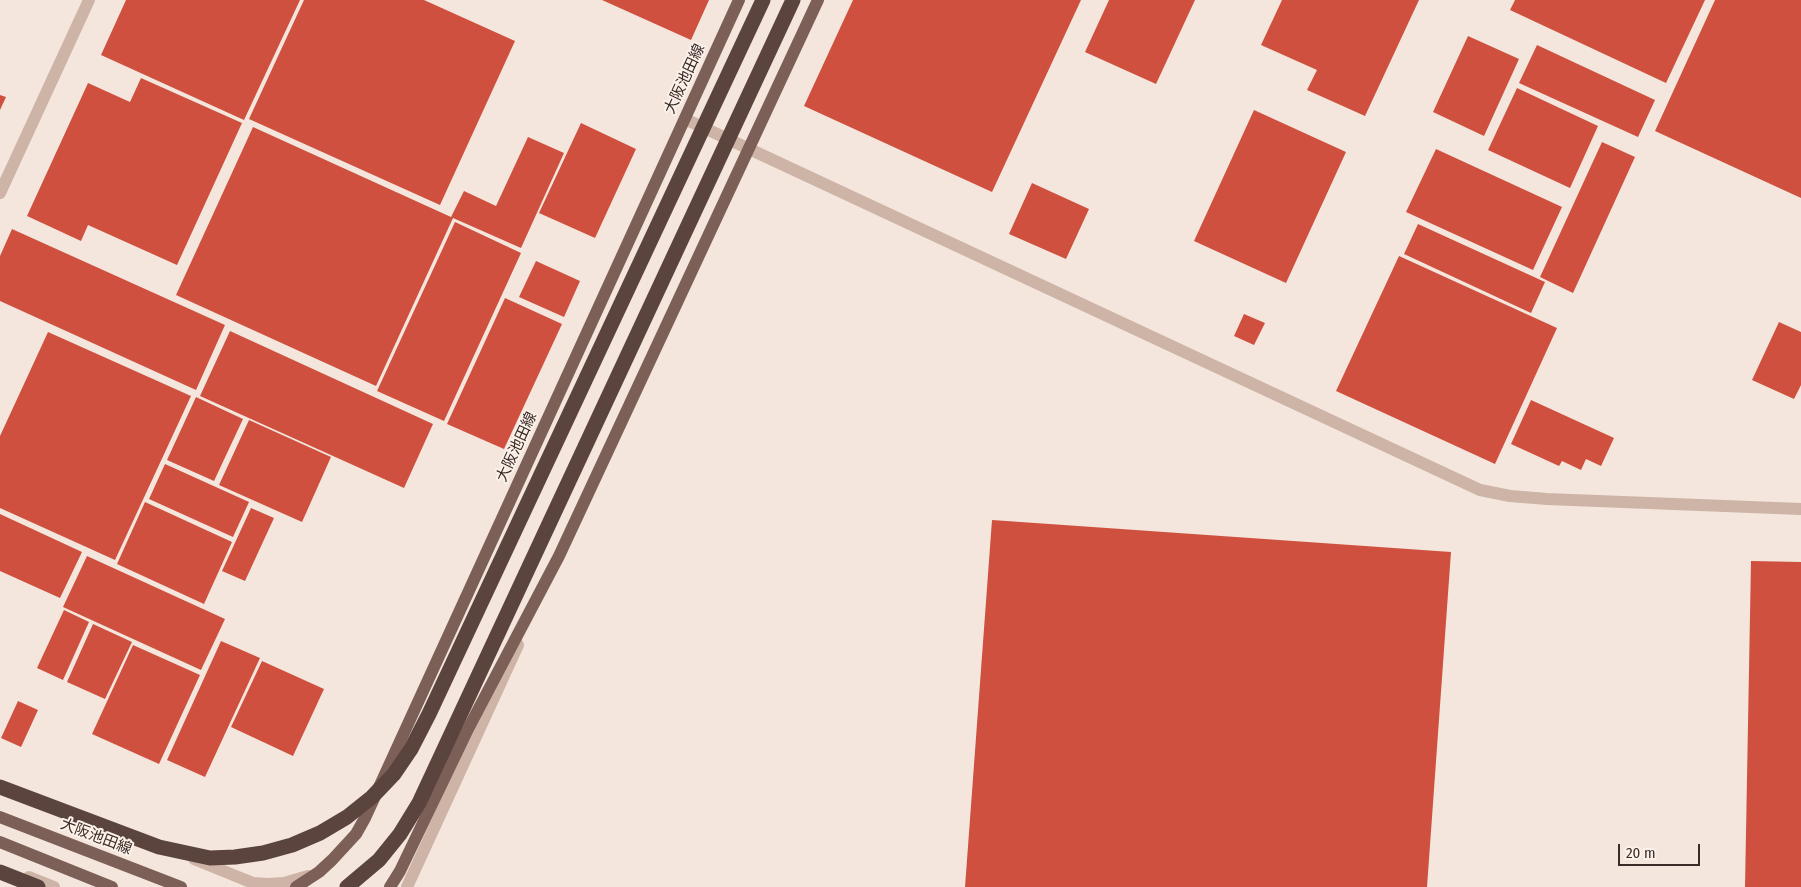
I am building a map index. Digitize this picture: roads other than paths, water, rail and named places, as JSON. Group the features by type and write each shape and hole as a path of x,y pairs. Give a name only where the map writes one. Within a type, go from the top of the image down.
{"highway":[{"path":"0,787 159,847 210,858 235,858 292,845 320,833 347,817 372,798 394,774 411,749 429,714 763,0"},
{"path":"347,887 379,860 400,834 420,803 794,0"},
{"path":"0,872 38,887"}],"main road":[{"name":"大阪池田線","path":"296,887 319,872 344,848 356,834 365,818 739,0"},
{"path":"390,887 400,871 468,730 559,556 818,0"},
{"name":"大阪池田線","path":"0,817 181,887"},
{"path":"0,842 112,887"}],"street":[{"path":"0,193 89,0"},
{"path":"685,119 1480,490 1510,496 1547,499 1801,509"},
{"path":"407,887 559,556"},
{"path":"0,779 253,883 284,883 319,872"},
{"path":"0,866 54,887"}]}
